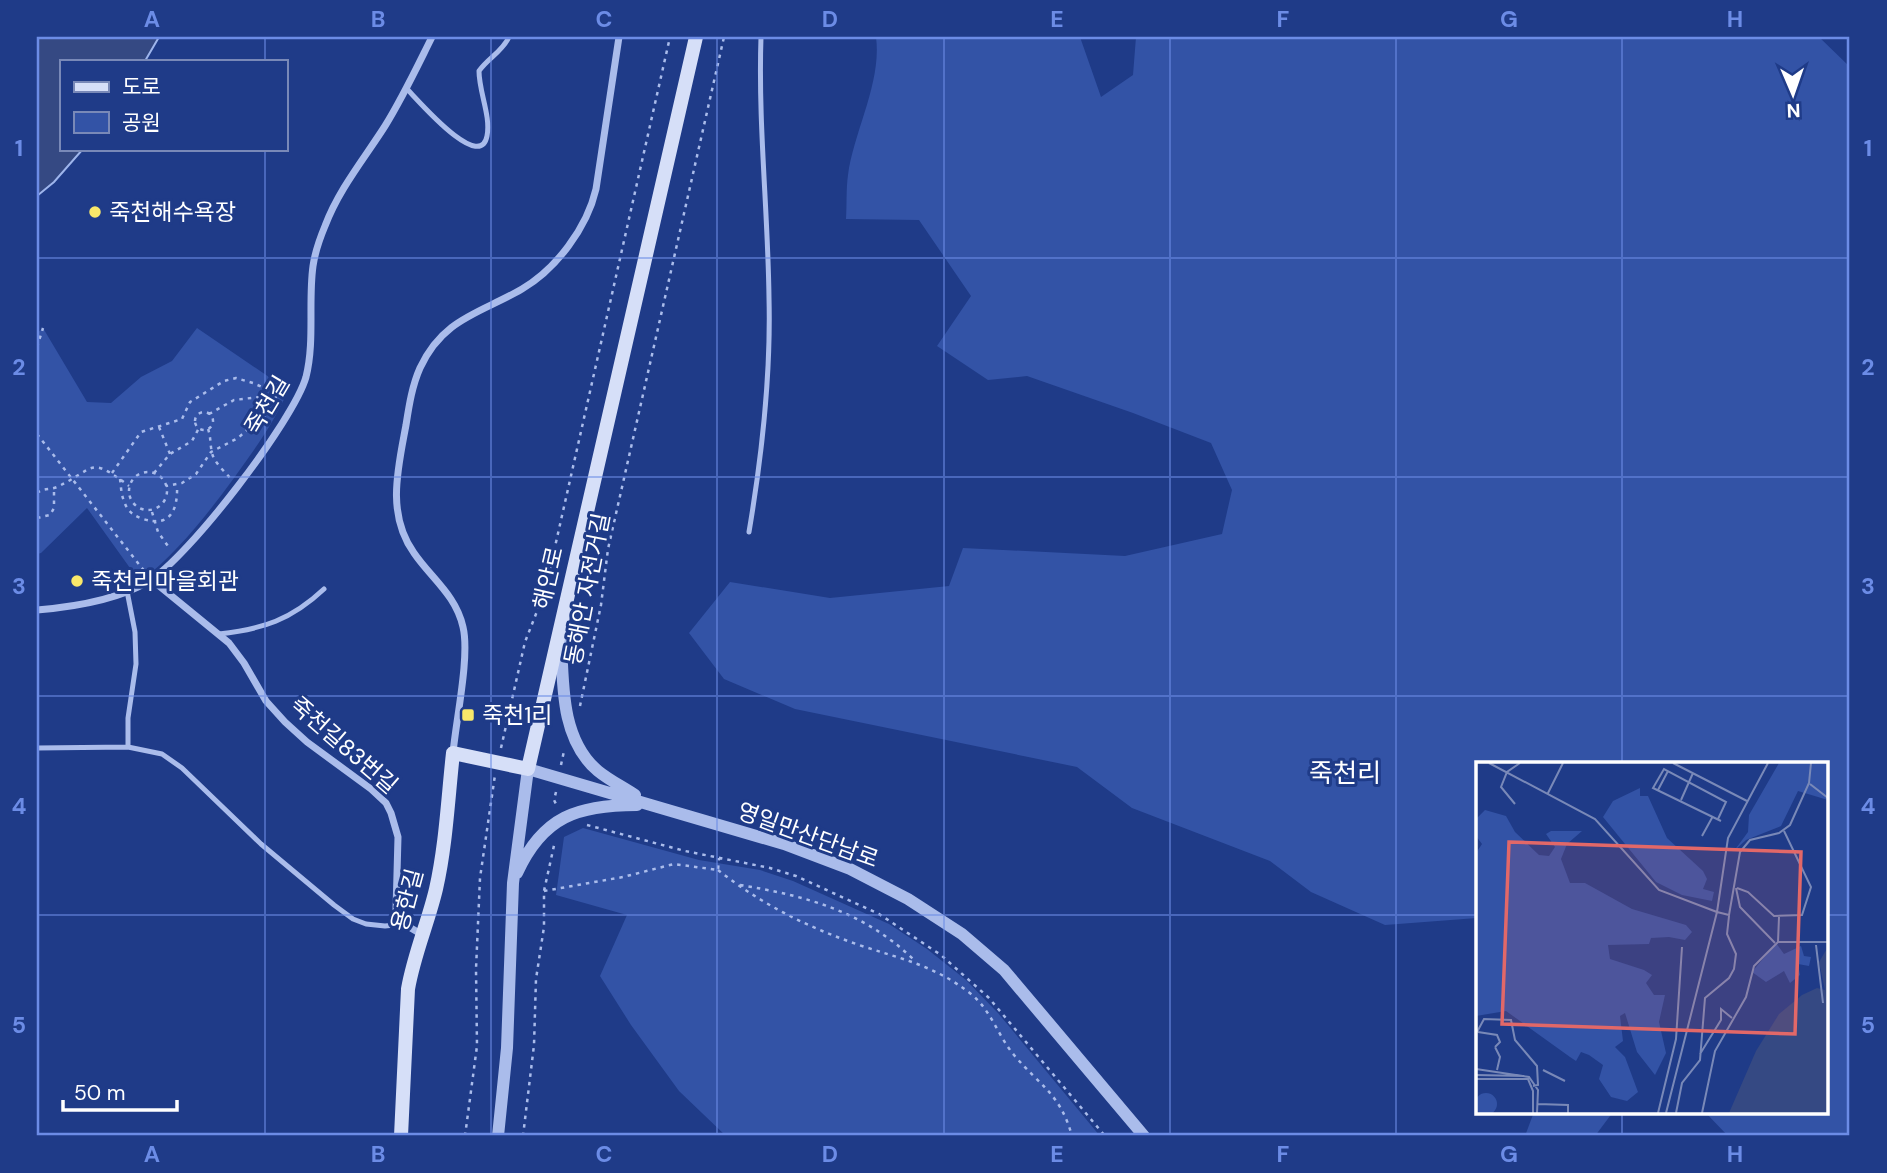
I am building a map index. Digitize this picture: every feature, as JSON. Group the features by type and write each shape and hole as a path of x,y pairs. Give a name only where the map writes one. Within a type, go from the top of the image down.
{"main road":[{"name":"해안로","path":"528,769 696,37"},
{"path":"453,753 528,769"},
{"name":"용한길","path":"401,1136 406,1008 412,967 431,908 439,870 453,753"}],"street":[{"name":"죽천길","path":"37,610 86,602 127,591 152,580 177,557 237,485 299,395 309,359 313,267 333,206 407,89 432,37"},
{"path":"453,753 464,654 463,627 460,615 446,590 407,542 398,515 396,484 410,405 420,368 436,344 468,315 509,296 537,279 560,255 590,213 619,37"},
{"name":"죽천길83번길","path":"152,580 219,634 244,663 274,712 307,742 386,803 398,837 396,910 404,924"},
{"path":"561,625 565,697 575,742 585,758 598,771 650,804"},
{"name":"영일만산단남로","path":"528,769 785,844 878,882 962,934 1004,970 1144,1136"},
{"name":"해안로","path":"498,1136 507,1048 513,883 528,769"},
{"path":"513,883 524,857 537,838 562,817 592,808 650,804"},
{"path":"404,924 421,934"}],"lane":[{"path":"407,89 454,135 472,147 479,148 484,145 488,127 479,71 501,51 509,37"},
{"path":"749,532 764,424 769,300 760,113 761,37"},
{"path":"219,634 262,626 297,613 324,589"},
{"path":"127,591 135,632 136,657 128,718 128,747"},
{"path":"37,748 128,747 146,749 171,759 261,844 353,919 386,926 404,924"}],"path":[{"name":"동해안 자전거길","path":"465,1136 477,1046 476,970 480,878 489,803 525,642 545,591 670,37"},
{"name":"동해안 자전거길","path":"579,713 601,605 608,548 724,37"},
{"path":"37,347 43,328"},
{"path":"112,473 141,432 182,419 190,402 224,381 236,378 278,394"},
{"path":"208,429 199,428 195,424 201,412 209,414 234,400 278,394 299,395"},
{"path":"211,452 238,438 260,418 278,394"},
{"path":"166,486 177,485 196,474 211,452 212,443 208,429 212,422 209,414"},
{"path":"159,426 170,454"},
{"path":"154,473 170,454 192,441 199,428"},
{"path":"37,434 152,580"},
{"path":"211,452 215,461 237,485"},
{"path":"37,493 54,488 89,468 97,467 106,468 129,486"},
{"path":"142,473 154,473 166,486 166,498 163,504 145,511 133,504 129,486 142,473"},
{"path":"120,479 127,508 136,517 154,523 164,520 172,511 177,485"},
{"path":"37,517 50,515 54,508 54,488"},
{"path":"151,510 154,523 164,542 177,557"},
{"path":"562,817 554,800 565,747 575,742"},
{"path":"582,824 770,868 796,876 879,914 941,955 998,1007 1100,1134 1105,1136"},
{"path":"523,1136 534,1045 536,979 544,927 544,891 556,839"},
{"path":"718,870 719,858"},
{"path":"544,891 623,877 674,864 718,870 774,909 799,922 916,962 941,974 974,996 1013,1054 1063,1108 1072,1136"},
{"path":"737,884 803,897 835,907 884,934 916,962"}],"green space":[{"path":"876,37 1080,37 1101,97 1133,75 1136,37 1819,37 1850,67 1850,1136 1728,1136 1707,1114 1828,1114 1828,762 1476,762 1476,918 1385,925 1311,892 1270,861 1132,808 1077,767 795,709 724,679 689,633 730,582 830,598 949,586 963,548 1125,556 1222,534 1232,490 1211,443 1027,376 988,380 937,346 971,296 919,220 846,219 851,158 871,89 877,54"},
{"path":"43,328 87,402 111,403 141,377 172,361 197,328 288,390 264,436 213,506 179,546 140,582 87,508 37,554 37,333"},
{"path":"583,828 699,860 760,870 793,881 889,924 927,949 966,980 998,1013 1100,1136 726,1136 679,1091 631,1025 600,976 627,915 556,895 564,837"},
{"path":"1533,1114 1612,1114 1595,1136 1525,1136"}],"shaded area":[{"path":"37,37 159,37 146,60 60,60 60,150 82,150 54,182 37,196"}],"place":[{"name":"죽천해수욕장","path":"95,212"},
{"name":"죽천리마을회관","path":"77,581"},
{"name":"죽천1리","path":"468,715"}],"district":[{"name":"죽천리","path":"1345,773"}]}
